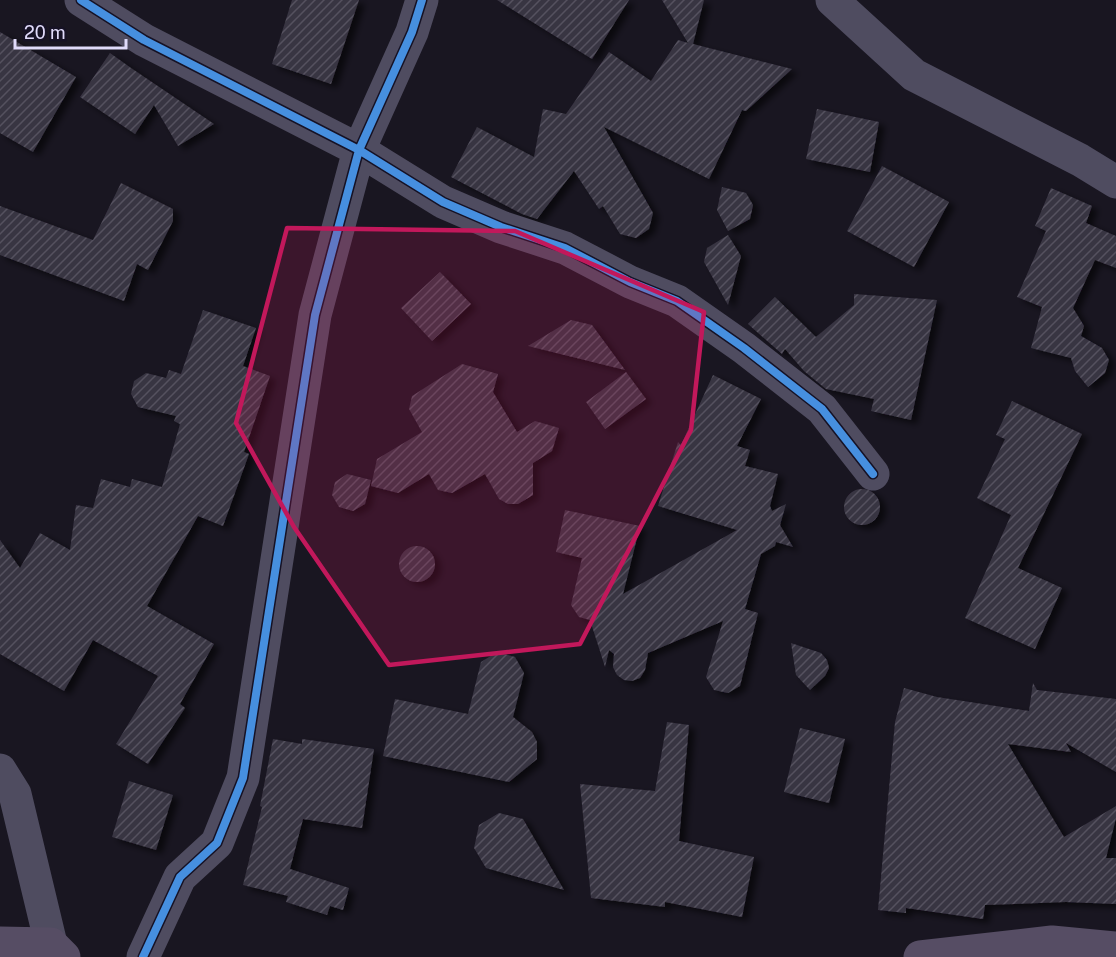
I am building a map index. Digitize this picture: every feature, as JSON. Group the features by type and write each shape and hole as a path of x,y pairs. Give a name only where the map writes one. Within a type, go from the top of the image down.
{"main road":[{"path":"920,957 1052,942 1116,948"},
{"path":"0,943 58,951"}],"street":[{"path":"81,0 144,40 359,150 443,202 501,227 565,248 630,282 677,301 744,348 822,409 873,474"},
{"path":"143,957 180,877 217,843 243,778 315,315 359,150 412,32 422,0"},
{"path":"832,0 914,75 1080,160 1116,182"},
{"path":"0,770 15,794 58,951"}],"highlighted area":[{"path":"287,228 515,231 704,312 691,430 580,644 389,665 294,527 236,423"}],"building":[{"path":"292,0 359,0 331,84 272,64"},
{"path":"497,0 629,0 592,59"},
{"path":"662,0 704,0 693,44 792,69 746,111 742,110 709,179 604,127 653,213 649,229 636,238 620,234 603,206 599,209 574,171 537,219 522,214 451,177 477,127 534,157 543,109 566,114 609,52 651,81 678,40 688,43"},
{"path":"0,32 76,77 33,152 0,133"},
{"path":"110,53 214,124 178,146 154,105 135,134 80,97"},
{"path":"817,109 879,122 870,172 806,159"},
{"path":"882,166 949,202 914,267 847,231"},
{"path":"121,183 173,209 173,221 148,270 137,264 124,301 0,255 0,206 93,240"},
{"path":"722,187 746,193 753,205 750,219 728,231 717,210"},
{"path":"1051,188 1092,206 1086,223 1116,236 1116,268 1095,260 1073,308 1084,326 1081,336 1102,348 1109,360 1105,373 1088,387 1075,371 1071,358 1031,348 1042,307 1017,297 1046,231 1035,226"},
{"path":"728,235 741,256 728,305 704,262 707,248"},
{"path":"440,272 471,304 432,341 401,308"},
{"path":"854,294 937,300 911,420 871,411 874,399 826,389 804,371 785,349 782,354 748,324 775,297 816,337 854,305"},
{"path":"203,310 256,328 243,366 270,376 244,452 249,454 223,526 198,516 147,606 214,644 180,704 185,708 148,764 116,744 158,676 93,640 64,691 0,654 0,540 20,568 40,533 70,550 76,505 93,508 101,479 130,487 132,479 162,487 180,424 174,421 176,416 138,407 131,394 134,381 146,373 166,378 169,370 181,374"},
{"path":"571,320 592,325 625,370 528,346"},
{"path":"462,364 498,374 493,392 517,432 535,421 559,428 552,451 533,463 533,495 518,504 508,504 499,499 485,474 452,493 438,490 429,474 398,493 371,486 377,459 422,432 409,409 412,396"},
{"path":"626,372 646,399 605,429 586,402"},
{"path":"713,375 761,399 737,446 750,450 745,466 778,474 770,506 772,511 786,504 780,525 793,547 776,542 775,546 761,554 745,609 758,613 740,686 728,693 714,690 706,677 723,621 648,653 645,670 640,678 632,681 624,680 617,675 613,667 614,654 609,650 605,667 590,620 579,617 571,605 582,558 556,552 565,510 640,526 623,594 737,530 658,506 678,442 681,445"},
{"path":"1012,401 1082,434 1018,568 1062,588 1035,649 965,618 1011,515 977,498 1005,439 996,435"},
{"path":"347,474 371,480 365,504 353,511 339,507 332,495 335,482"},
{"path":"862,489 875,494 880,507 875,520 862,525 849,520 844,507 849,494"},
{"path":"417,546 430,551 435,564 430,577 417,582 404,577 399,564 404,551"},
{"path":"791,643 821,653 827,660 829,668 825,676 810,690 796,675"},
{"path":"497,652 515,657 524,673 513,717 532,732 537,742 537,759 509,782 383,756 395,699 468,714 481,662"},
{"path":"1033,683 1037,690 1116,699 1116,772 1066,743 1071,752 1008,744 1064,837 1116,806 1116,818 1106,858 1116,858 1116,904 1066,902 985,905 983,919 906,908 906,913 878,910 895,722 904,688 937,697 1029,711"},
{"path":"667,722 689,725 679,841 754,857 742,917 665,902 665,907 591,898 580,784 655,791"},
{"path":"800,728 845,739 829,803 784,792"},
{"path":"273,739 302,744 302,739 374,749 362,828 303,819 290,869 349,888 343,910 330,906 327,915 286,902 288,896 243,885 262,807 260,806"},
{"path":"129,781 173,795 156,850 112,837"},
{"path":"499,813 523,819 564,890 486,868 474,848 479,825"}],"cycle path":[{"path":"81,0 144,40 359,150 443,202 501,227 565,248 630,282 677,301 744,348 822,409 873,474"},
{"path":"143,957 180,877 217,843 243,778 315,315 359,150 412,32 422,0"}]}
